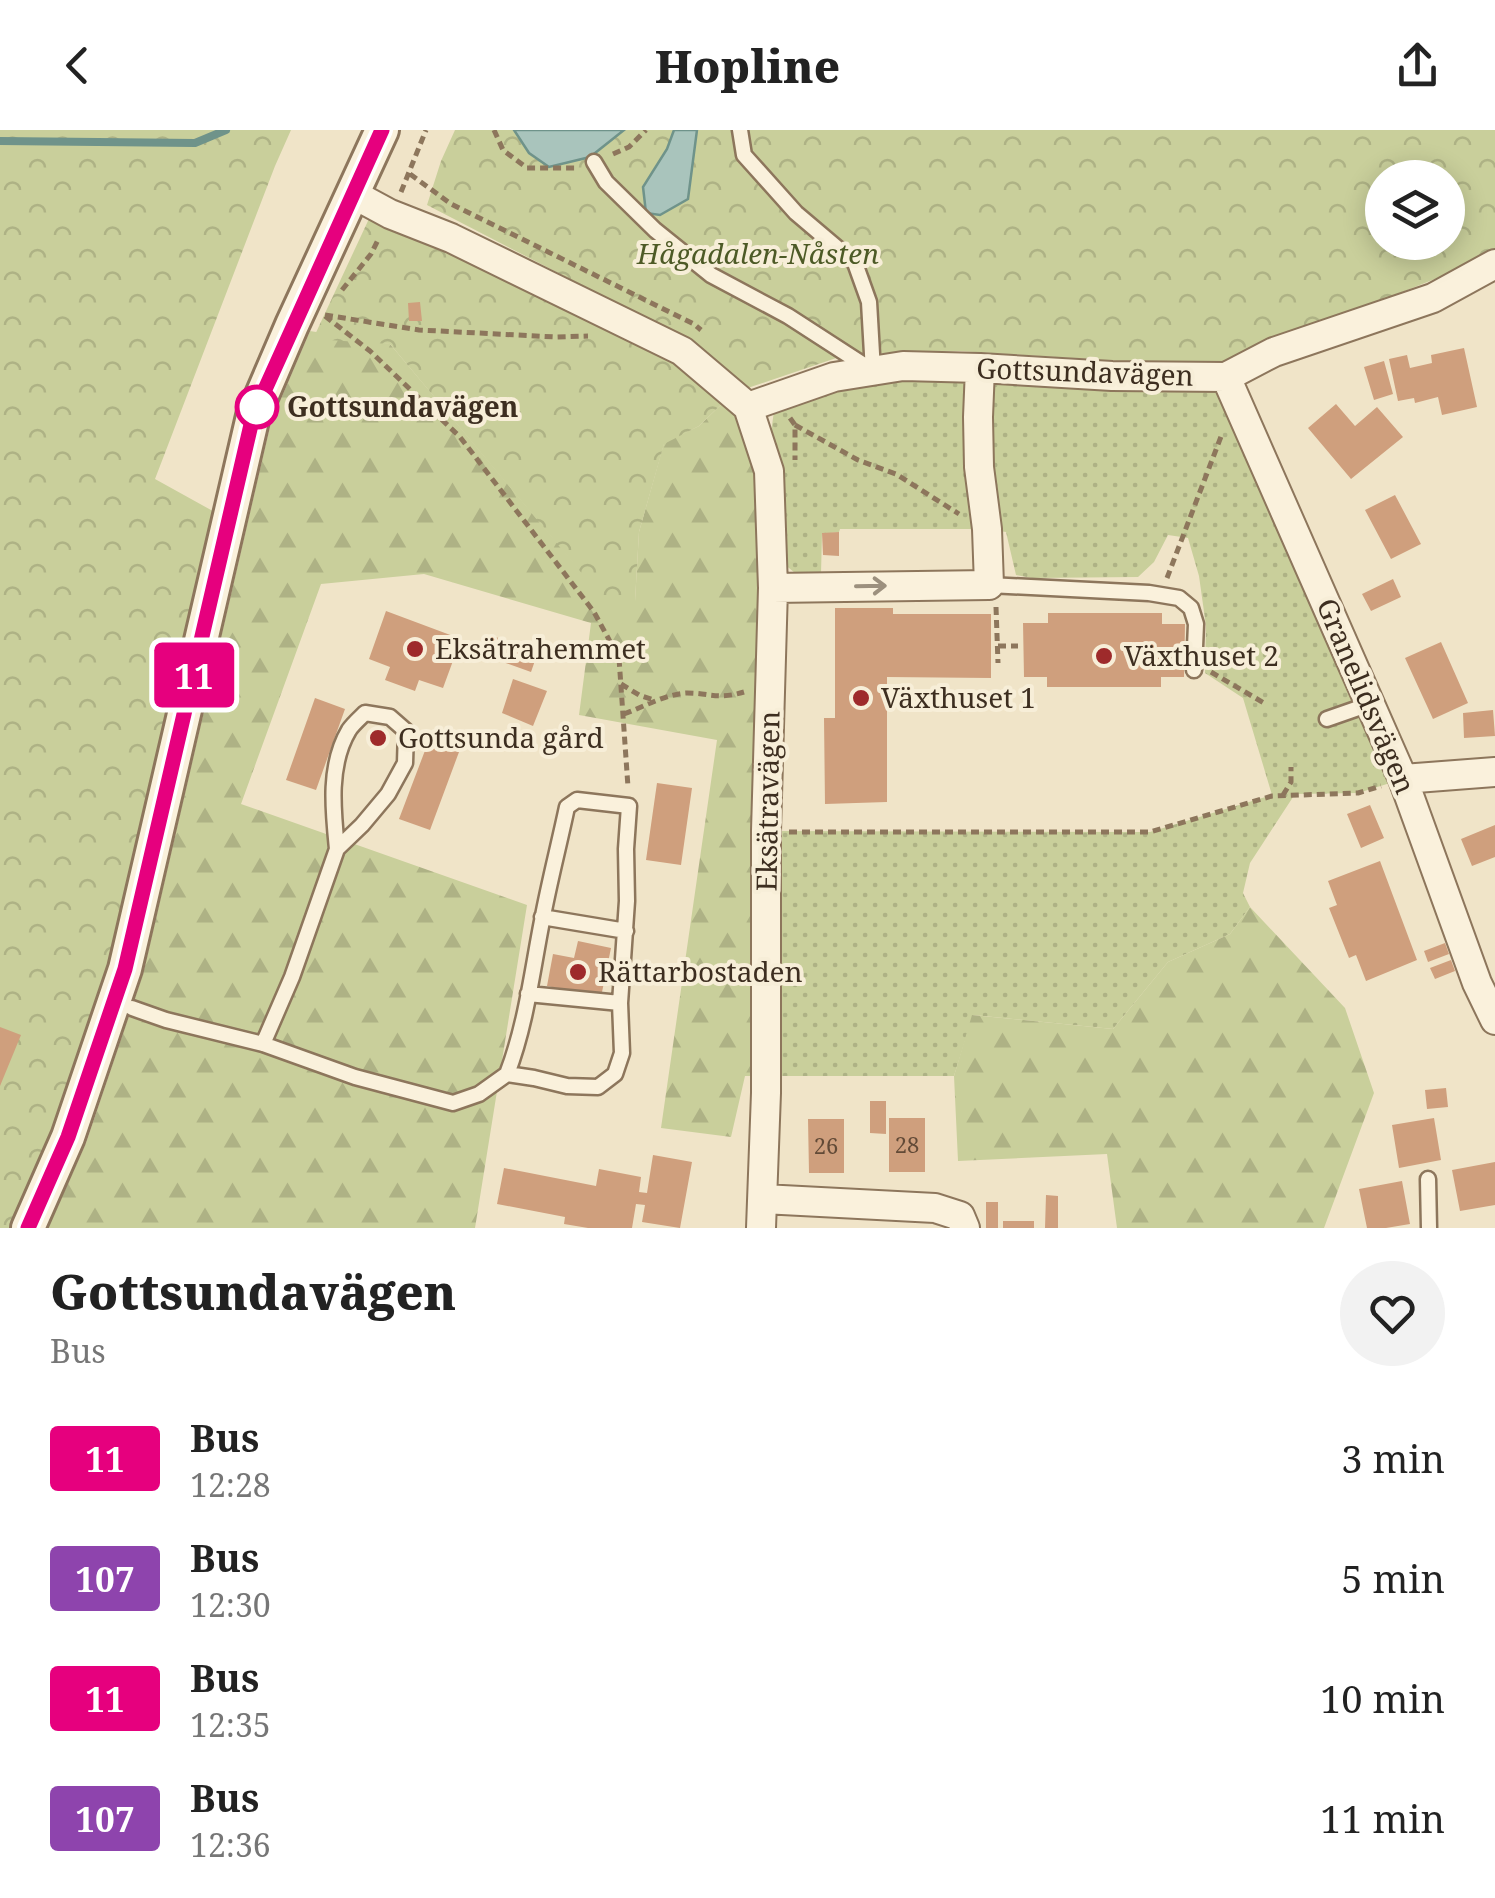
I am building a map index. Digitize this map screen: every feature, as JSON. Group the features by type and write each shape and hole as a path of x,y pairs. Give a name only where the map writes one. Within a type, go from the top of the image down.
{"street":[{"path":"28,1228 68,1137 125,969 253,416 382,130"},
{"path":"354,194 682,351 748,406"},
{"name":"Gottsundavägen","path":"748,406 834,376 903,366 1112,376 1226,376 1274,352 1433,298 1495,264"},
{"path":"773,588 988,585 987,530 979,467 980,368"},
{"name":"Granelidsvägen","path":"1226,376 1403,779 1477,983 1495,1020"},
{"name":"Eksätravägen","path":"748,406 770,471 773,588 760,1228"},
{"path":"1403,779 1495,772"},
{"path":"763,1199 936,1208 960,1216 964,1228"}],"lane":[{"path":"740,130 744,155 796,212 855,263 869,302 873,371"},
{"path":"594,162 606,182 654,230 711,276 788,316 873,371"},
{"path":"988,585 1179,598 1191,608 1196,624 1194,667"},
{"path":"1327,719 1370,704"},
{"path":"263,1044 292,976 337,848 333,807 336,764 349,730 366,713 390,718 406,731 404,762 388,794 337,848"},
{"path":"132,1008 454,1104 479,1094 506,1074 515,1052 567,807 577,800 628,806 626,932 620,1003 622,1054 615,1074 598,1087 567,1086 506,1074"},
{"path":"542,917 626,932"},
{"path":"528,994 620,1003"},
{"path":"1428,1179 1430,1228"}],"path":[{"path":"494,130 504,150 527,168 579,168 629,147 646,130"},
{"path":"410,174 451,204 694,324 708,336"},
{"path":"621,321 595,336 556,337 419,330 322,314 370,350 460,436 594,612 619,658 628,806"},
{"path":"776,396 795,425 858,460 896,474 987,530"},
{"path":"1161,595 1226,424"},
{"path":"795,425 795,462"},
{"path":"988,585 997,611 998,663"},
{"path":"998,646 1018,646"},
{"path":"1194,667 1264,703"},
{"path":"621,684 657,701"},
{"path":"624,714 685,693 719,698 754,689 770,690"},
{"path":"1284,795 1291,767"},
{"path":"786,832 1150,832 1272,796 1358,792 1403,779"}],"green space":[{"path":"0,130 291,130 155,479 220,515 89,1040 15,1228 0,1228"},
{"name":"Hågadalen-Nåsten","path":"455,130 1495,130 1495,255 1214,367 960,351 848,354 733,393 699,426 664,444 639,532 635,601 605,601 390,344 313,339 374,208 673,345 626,308 427,205"},
{"path":"310,331 390,344 606,601 635,601 639,532 664,443 699,426 733,393 769,471 766,1076 745,1076 731,1137 661,1128 717,740 579,715 591,623 424,574 321,584 241,804 527,905 475,1228 48,1228 86,1143 143,974 271,422"},
{"path":"834,377 1226,377 1403,779 1358,793 1295,794 1250,863 1243,893 1250,907 1230,934 1168,962 1113,1029 973,1015 954,1076 766,1076 766,831 1150,832 1272,795 1243,698 1205,673 1206,626 1199,576 1188,538 1168,535 1154,562 1138,577 1016,575 1006,532 987,529 840,529 822,534 821,574 795,573 783,563 771,433 776,396"},
{"path":"1250,907 1345,1008 1374,1093 1324,1228 1117,1228 1107,1154 958,1161 954,1076 972,1015 1113,1029 1168,962 1230,934"}],"water":[{"path":"514,130 624,130 590,157 549,167 529,153"},
{"path":"674,130 697,130 688,199 660,215 646,213 643,187"}],"building":[{"path":"420,302 422,321 409,321 408,303"},
{"path":"1464,348 1477,407 1442,415 1438,397 1415,403 1414,398 1398,401 1389,359 1407,355 1410,368 1432,363 1431,355"},
{"path":"1384,361 1393,394 1374,400 1364,367"},
{"path":"1336,404 1355,426 1377,407 1403,437 1351,479 1308,428"},
{"path":"1395,495 1421,544 1391,559 1365,510"},
{"path":"839,532 839,556 823,555 822,533"},
{"path":"1393,579 1401,597 1371,611 1362,594"},
{"name":"Växthuset 1","path":"835,608 893,608 893,614 991,614 991,678 887,677 887,802 825,804 824,718 835,718"},
{"name":"Eksätrahemmet","path":"386,611 461,639 443,688 419,680 415,691 385,680 390,667 369,659"},
{"name":"Växthuset 2","path":"1048,613 1162,613 1162,624 1185,624 1184,677 1161,677 1161,687 1047,687 1047,677 1024,677 1023,623 1048,623"},
{"path":"490,635 538,652 531,672 483,655"},
{"path":"1441,642 1468,703 1433,719 1405,658"},
{"path":"513,679 547,691 533,726 502,713"},
{"path":"315,698 345,709 316,790 286,780"},
{"path":"1493,710 1495,736 1464,738 1463,713"},
{"path":"429,740 459,752 430,830 399,819"},
{"path":"657,783 692,788 681,865 646,860"},
{"path":"1370,805 1384,838 1361,848 1347,814"},
{"path":"1495,825 1495,857 1472,866 1461,839"},
{"path":"1380,861 1417,960 1366,981 1356,955 1349,958 1329,908 1337,905 1328,881"},
{"name":"Rättarbostaden","path":"578,941 611,948 601,997 547,986 553,954 574,958"},
{"path":"1445,943 1449,954 1428,962 1424,951"},
{"path":"1451,960 1455,971 1435,979 1430,968"},
{"path":"0,1027 21,1035 0,1086"},
{"path":"1446,1088 1448,1107 1427,1109 1425,1090"},
{"path":"870,1101 886,1101 886,1134 870,1133"},
{"path":"889,1118 925,1118 925,1172 889,1172"},
{"path":"1434,1118 1441,1160 1399,1168 1392,1125"},
{"path":"808,1119 844,1119 844,1173 809,1173"},
{"path":"653,1155 692,1162 680,1228 642,1222 645,1205 636,1204 632,1228 588,1228 564,1224 565,1217 497,1204 504,1168 596,1186 599,1169 641,1177 639,1192 647,1193"},
{"path":"1495,1162 1495,1205 1460,1211 1452,1170"},
{"path":"1402,1181 1410,1224 1367,1228 1359,1189"},
{"path":"1046,1195 1058,1196 1058,1228 1045,1228"},
{"path":"986,1202 998,1202 998,1228 986,1228"},
{"path":"1003,1221 1034,1221 1034,1228 1003,1228"}],"waterway":[{"path":"0,141 195,143 226,130"}],"bus line":[{"name":"11","path":"28,1228 68,1137 125,969 253,416 382,130"}],"place":[{"name":"Gottsundavägen","path":"257,407"},
{"name":"Eksätrahemmet","path":"415,649"},
{"name":"Växthuset 2","path":"1104,656"},
{"name":"Växthuset 1","path":"861,698"},
{"name":"Gottsunda gård","path":"378,738"},
{"name":"Rättarbostaden","path":"578,972"}]}
